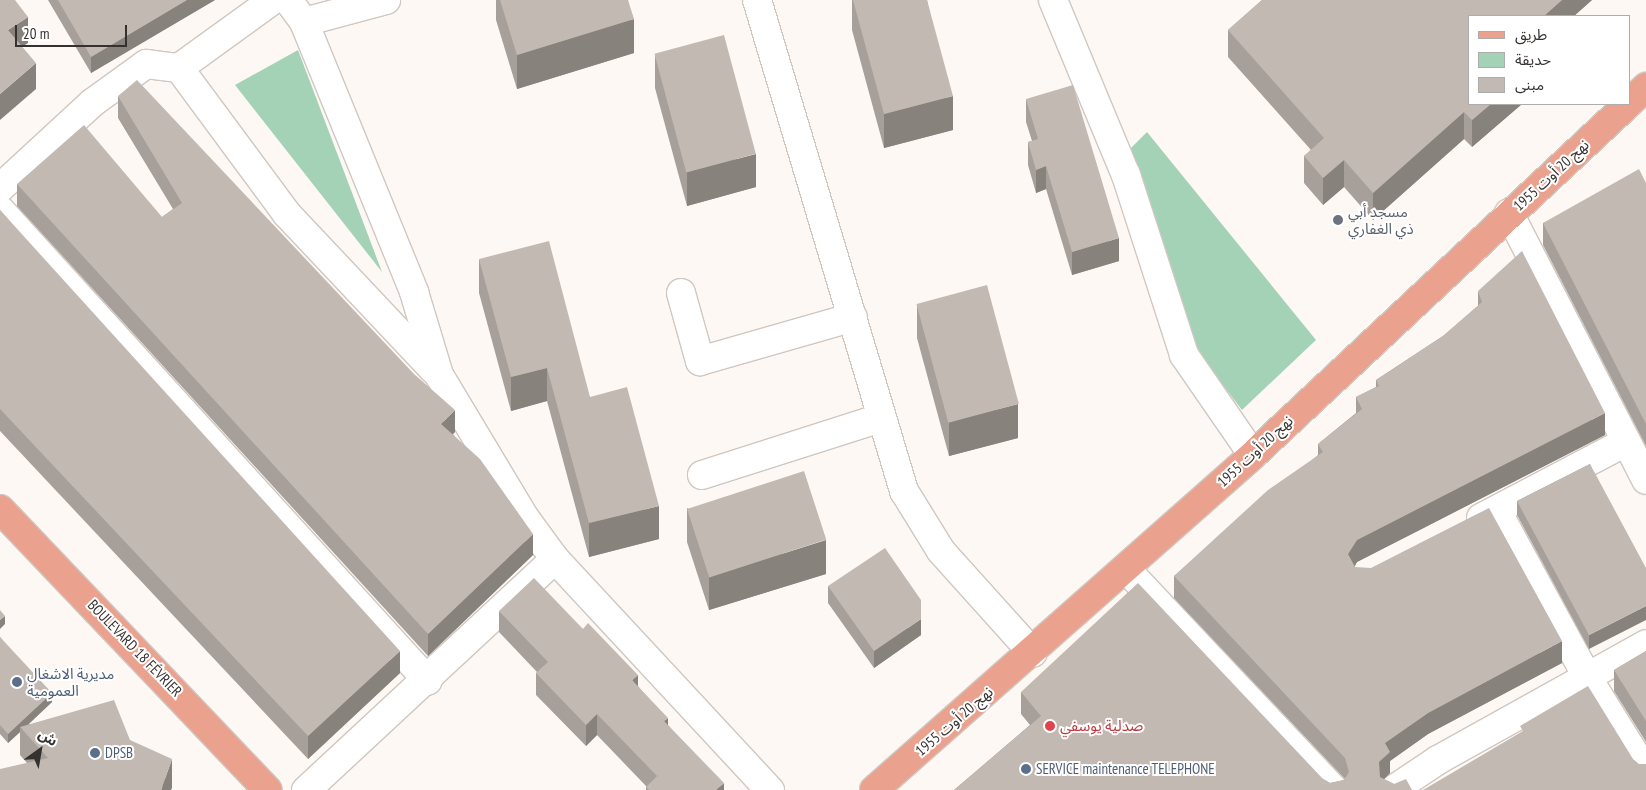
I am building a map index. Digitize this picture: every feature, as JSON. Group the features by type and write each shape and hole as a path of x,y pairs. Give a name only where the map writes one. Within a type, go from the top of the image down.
{"main road":[{"name":"نهج 20 أوت 1955","path":"1631,101 1646,87"},
{"name":"نهج 20 أوت 1955","path":"874,790 1033,652 1253,455 1509,213 1627,105"},
{"name":"BOULEVARD 18 FÉVRIER","path":"0,509 268,790"}],"street":[{"path":"0,188 92,104 146,64 179,68 273,0"},
{"path":"288,0 304,22 414,292 439,375"},
{"path":"304,22 386,0"},
{"path":"757,0 904,491 941,551 1033,652"},
{"path":"1053,0 1126,175 1184,355 1253,455"},
{"path":"179,68 287,214 439,375 524,518 555,559 770,790"},
{"path":"0,210 428,681"},
{"path":"1509,213 1646,480"},
{"path":"681,293 700,361 853,317"},
{"path":"702,475 881,418"},
{"path":"1462,528 1626,442"},
{"path":"1497,511 1587,677 1646,772"},
{"path":"306,790 428,681 555,559"},
{"path":"1126,569 1334,790"},
{"path":"1393,790 1438,760 1646,644"}],"green space":[{"path":"298,50 382,272 235,85"},
{"path":"1147,132 1316,340 1242,410 1195,349 1129,150"}],"building":[{"path":"0,0 15,0 28,17 8,30 36,63 0,94"},
{"path":"58,0 187,0 91,57"},
{"path":"500,0 628,0 634,19 517,55"},
{"path":"853,0 927,0 953,96 884,114"},
{"name":"مسجد أبي ذي الغفاري","path":"1262,0 1562,0 1545,15 1468,15 1468,105 1490,105 1472,120 1464,112 1373,193 1344,160 1323,178 1304,156 1324,138 1228,30"},
{"path":"724,35 756,154 686,172 654,54"},
{"path":"137,80 414,374 455,410 441,424 480,459 533,534 428,634 17,184 84,125 162,217 182,203 118,96"},
{"path":"1073,85 1119,238 1072,252 1046,166 1036,170 1028,142 1038,139 1026,99"},
{"path":"1639,169 1646,183 1646,424 1543,223"},
{"path":"0,210 400,651 308,736 0,409"},
{"path":"549,241 590,397 627,387 659,506 589,523 547,368 511,377 479,259"},
{"path":"1522,251 1605,413 1357,540 1348,554 1355,567 1371,568 1489,508 1562,641 1428,713 1385,743 1390,752 1379,762 1380,777 1394,784 1406,779 1412,790 954,790 1041,716 1021,692 1138,583 1323,779 1330,783 1344,780 1349,772 1345,758 1174,576 1268,490 1323,452 1318,444 1362,409 1356,397 1379,386 1376,380 1443,336 1482,302 1478,291"},
{"path":"987,285 1019,404 948,423 916,304"},
{"path":"1590,464 1646,568 1646,606 1589,635 1517,501"},
{"path":"804,471 826,539 709,577 687,509"},
{"path":"885,548 921,600 921,619 874,651 828,586"},
{"path":"534,578 583,629 588,623 638,675 632,680 668,718 664,721 724,783 716,790 649,790 646,787 657,776 597,714 586,725 536,673 548,662 499,611"},
{"path":"0,610 5,616 0,620"},
{"name":"مديرية الاشغال العمومية","path":"0,637 52,693 8,734 0,725"},
{"path":"1646,651 1646,721 1614,670"},
{"path":"1588,686 1633,759 1639,764 1646,764 1646,790 1423,790 1523,731 1520,726"},
{"path":"114,700 130,740 172,759 161,790 0,790 0,769 48,758 20,727"}],"place":[{"name":"مسجد أبي ذي الغفاري","path":"1338,220"},
{"name":"مديرية الاشغال العمومية","path":"17,682"},
{"name":"صدلية يوسفي","path":"1050,726"},
{"name":"DPSB","path":"95,753"},
{"name":"SERVICE maintenance TELEPHONE","path":"1026,769"}]}
